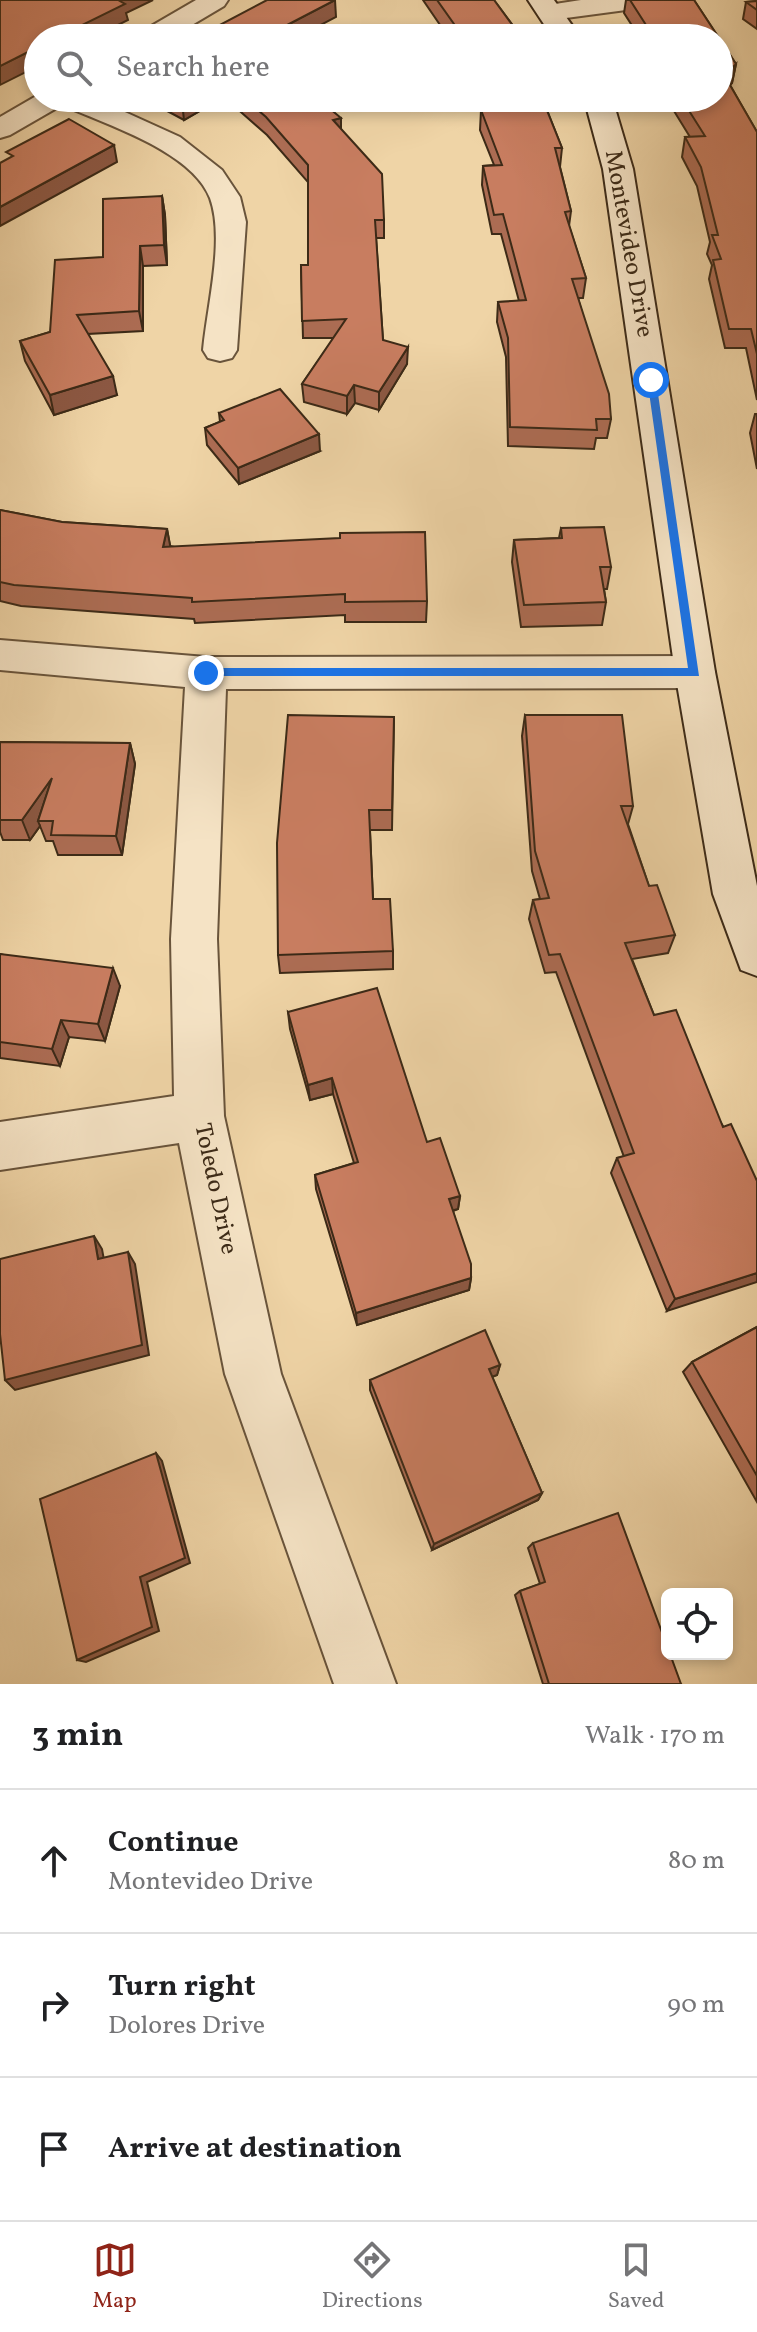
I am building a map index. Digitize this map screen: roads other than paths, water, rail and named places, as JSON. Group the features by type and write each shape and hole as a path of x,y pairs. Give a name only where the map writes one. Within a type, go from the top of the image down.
{"street":[{"path":"175,24 215,0"},
{"path":"558,24 546,6 641,0"},
{"path":"0,129 30,112"},
{"path":"100,112 187,152 219,182 230,219 220,350"},
{"name":"Montevideo Drive","path":"602,112 618,169 695,672 736,894 757,956"},
{"path":"0,655 206,673 695,672"},
{"name":"Toledo Drive","path":"206,673 194,939 199,1116 253,1374 365,1684"},
{"path":"0,1146 199,1116"}]}
